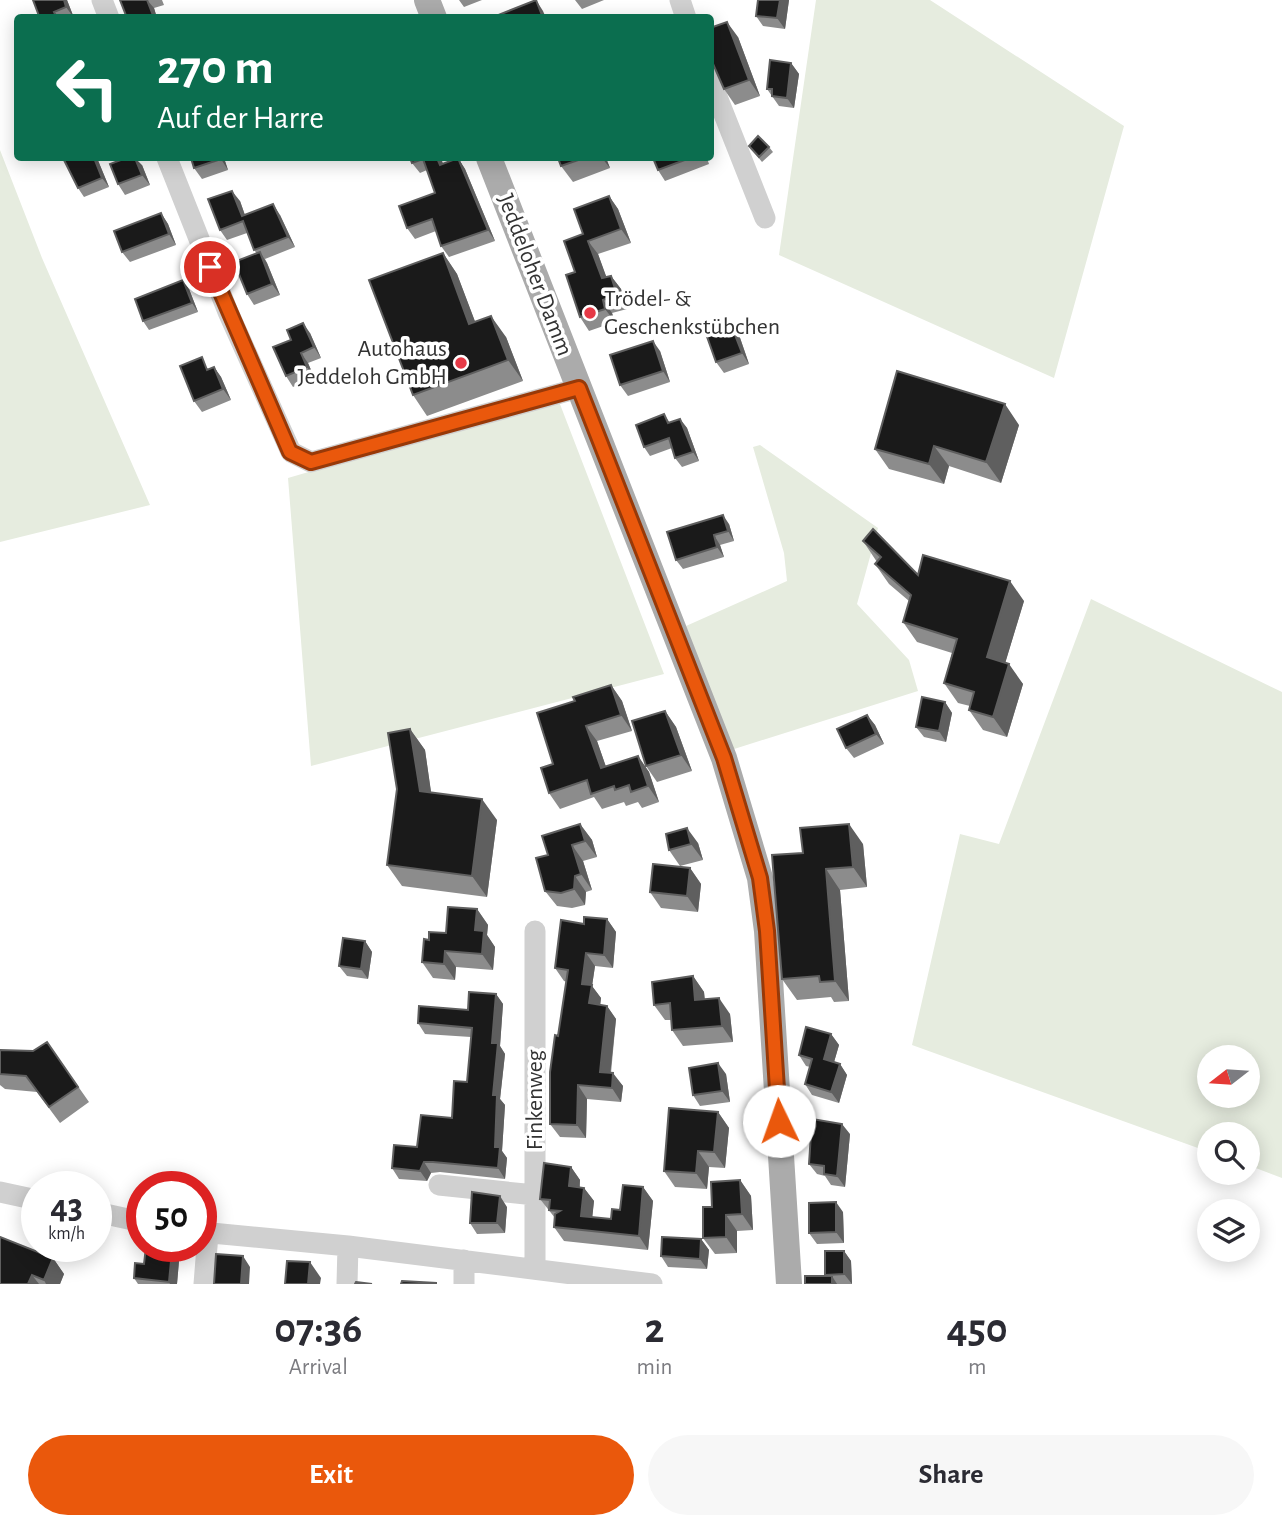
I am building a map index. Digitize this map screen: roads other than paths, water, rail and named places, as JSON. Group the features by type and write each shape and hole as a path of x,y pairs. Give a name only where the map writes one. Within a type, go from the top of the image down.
{"main road":[{"name":"Jeddeloher Damm","path":"490,161 724,758 760,878 767,931 789,1284"}],"street":[{"path":"714,89 765,218"},
{"path":"168,161 228,312 290,452 311,462 579,388"},
{"name":"Finkenweg","path":"535,931 535,1269"},
{"path":"439,1185 535,1195"},
{"path":"0,1192 21,1197"},
{"path":"217,1234 348,1246 652,1284"},
{"path":"347,1284 348,1246"},
{"path":"464,1260 464,1284"},
{"path":"204,1262 204,1284"}],"place":[{"name":"Trödel- & Geschenkstübchen","path":"590,313"},
{"name":"Autohaus Jeddeloh GmbH","path":"461,363"}]}
